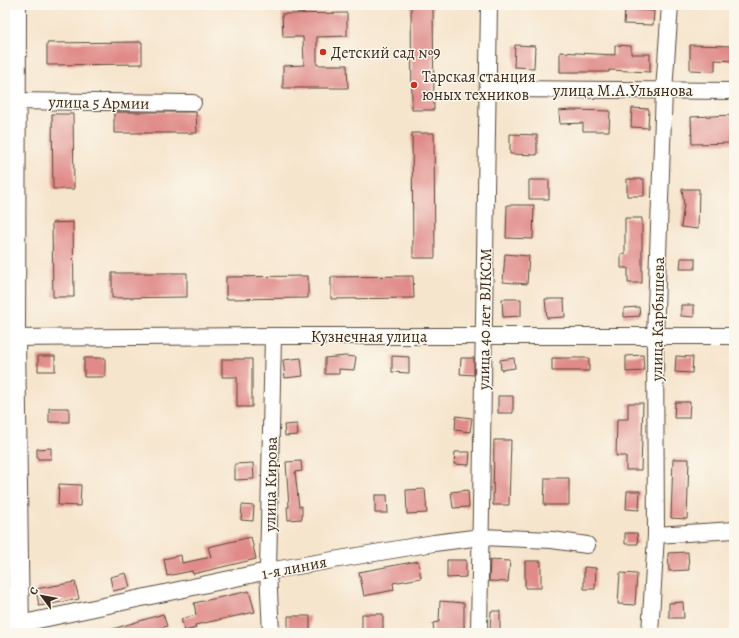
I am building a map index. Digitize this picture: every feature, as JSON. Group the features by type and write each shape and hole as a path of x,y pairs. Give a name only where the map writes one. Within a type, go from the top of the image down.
{"main road":[{"path":"14,628 11,495 10,101 16,5"}],"street":[{"name":"улица 40 лет ВЛКСМ","path":"479,633 483,336 489,89 489,5"},
{"name":"улица Карбышева","path":"650,633 656,534 655,336 664,91 670,5"},
{"name":"улица М.А.Ульянова","path":"489,89 734,91"},
{"name":"улица 5 Армии","path":"10,101 192,103"},
{"name":"Кузнечная улица","path":"10,338 273,336 734,336"},
{"name":"улица Кирова","path":"271,633 268,571 273,336"},
{"path":"656,534 734,530"},
{"name":"1-я линия","path":"14,628 268,571 371,552 481,537 552,540 586,545"}],"building":[{"path":"411,5 433,5 434,110 412,110"},
{"path":"625,9 654,11 653,25 624,24"},
{"path":"347,13 347,36 317,37 317,65 347,65 348,88 283,88 283,66 304,65 303,37 283,37 282,14"},
{"path":"142,42 142,64 47,65 47,43"},
{"path":"515,45 535,46 534,68 514,67"},
{"path":"615,45 631,46 631,54 650,54 650,72 609,70 609,72 560,72 560,52 615,55"},
{"path":"690,45 734,46 734,61 715,60 715,71 690,70"},
{"path":"632,108 649,109 648,128 631,127"},
{"path":"559,111 610,111 609,131 583,131 583,123 560,124"},
{"path":"114,112 196,112 197,133 114,133"},
{"path":"52,114 73,114 74,189 53,189"},
{"path":"734,115 734,143 692,144 691,117"},
{"path":"412,133 434,133 435,258 413,258"},
{"path":"510,134 537,135 537,155 510,154"},
{"path":"627,179 644,179 644,196 627,196"},
{"path":"529,180 549,180 549,199 529,199"},
{"path":"682,189 699,189 698,229 681,227 684,204"},
{"path":"507,205 534,205 533,239 506,238"},
{"path":"625,218 642,218 642,283 628,283 628,268 621,268 621,254 625,254"},
{"path":"73,222 74,297 53,297 52,223"},
{"path":"505,254 529,256 527,284 503,282"},
{"path":"681,258 695,258 695,269 680,269"},
{"path":"112,273 187,273 187,297 112,298"},
{"path":"308,276 308,298 226,299 226,277"},
{"path":"413,276 414,298 331,299 331,277"},
{"path":"502,299 521,299 521,316 503,317"},
{"path":"545,299 564,299 565,317 547,318"},
{"path":"681,305 694,305 694,317 681,316"},
{"path":"639,307 640,316 624,317 624,308"},
{"path":"643,355 644,371 626,372 626,356"},
{"path":"38,356 55,356 55,371 38,371"},
{"path":"345,356 356,357 354,370 339,369 339,374 325,374 325,358"},
{"path":"392,356 409,357 409,373 392,372"},
{"path":"676,356 693,357 692,373 675,372"},
{"path":"84,358 105,358 105,377 84,377"},
{"path":"301,358 303,376 285,378 283,360"},
{"path":"461,358 474,358 474,375 460,374"},
{"path":"514,358 515,368 501,370 500,360"},
{"path":"552,358 589,358 589,371 552,371"},
{"path":"222,359 252,359 252,407 237,407 237,377 222,377"},
{"path":"498,396 513,396 513,413 498,413"},
{"path":"675,402 690,402 689,418 674,418"},
{"path":"628,403 643,403 641,470 626,470 626,456 616,456 617,419 628,419"},
{"path":"49,408 69,408 69,422 49,422"},
{"path":"456,416 472,418 470,432 455,430"},
{"path":"297,424 298,435 285,436 284,425"},
{"path":"494,440 511,440 509,505 493,505"},
{"path":"51,448 51,459 37,459 37,449"},
{"path":"455,452 470,452 469,465 454,464"},
{"path":"673,459 689,459 687,519 671,518"},
{"path":"301,461 302,471 295,472 299,507 302,506 302,519 288,520 287,507 289,507 286,462"},
{"path":"253,463 254,479 235,480 235,464"},
{"path":"545,478 569,478 569,505 544,505"},
{"path":"59,484 81,485 80,506 58,505"},
{"path":"425,489 427,513 407,514 406,490"},
{"path":"468,490 469,507 453,508 451,492"},
{"path":"627,491 640,491 639,510 626,509"},
{"path":"375,495 387,495 388,513 375,513"},
{"path":"242,505 254,506 253,521 241,520"},
{"path":"625,533 637,533 638,544 625,544"},
{"path":"251,537 256,559 193,574 192,571 167,576 164,559 181,555 182,563 211,557 208,547"},
{"path":"688,552 689,570 669,571 668,553"},
{"path":"447,560 466,560 466,577 447,578"},
{"path":"490,560 510,561 508,582 489,581"},
{"path":"418,561 421,578 393,583 394,590 364,596 359,572"},
{"path":"525,561 541,561 541,588 525,588"},
{"path":"584,567 596,568 595,589 584,589"},
{"path":"126,573 130,587 113,591 110,577"},
{"path":"620,573 637,574 635,605 618,604"},
{"path":"75,582 79,599 39,606 36,589"},
{"path":"249,591 255,612 195,625 196,628 185,631 181,619 196,615 194,603"},
{"path":"440,601 464,603 464,633 434,633 433,623 439,622"},
{"path":"683,602 684,618 669,618 669,603"},
{"path":"491,611 500,611 500,633 490,633"},
{"path":"163,614 167,626 145,633 107,633 106,631"},
{"path":"362,614 383,614 383,633 362,633"},
{"path":"288,616 310,616 310,633 288,633"}],"place":[{"name":"Детский сад №9","path":"323,52"},
{"name":"Тарская станция юных техников","path":"414,85"}]}
